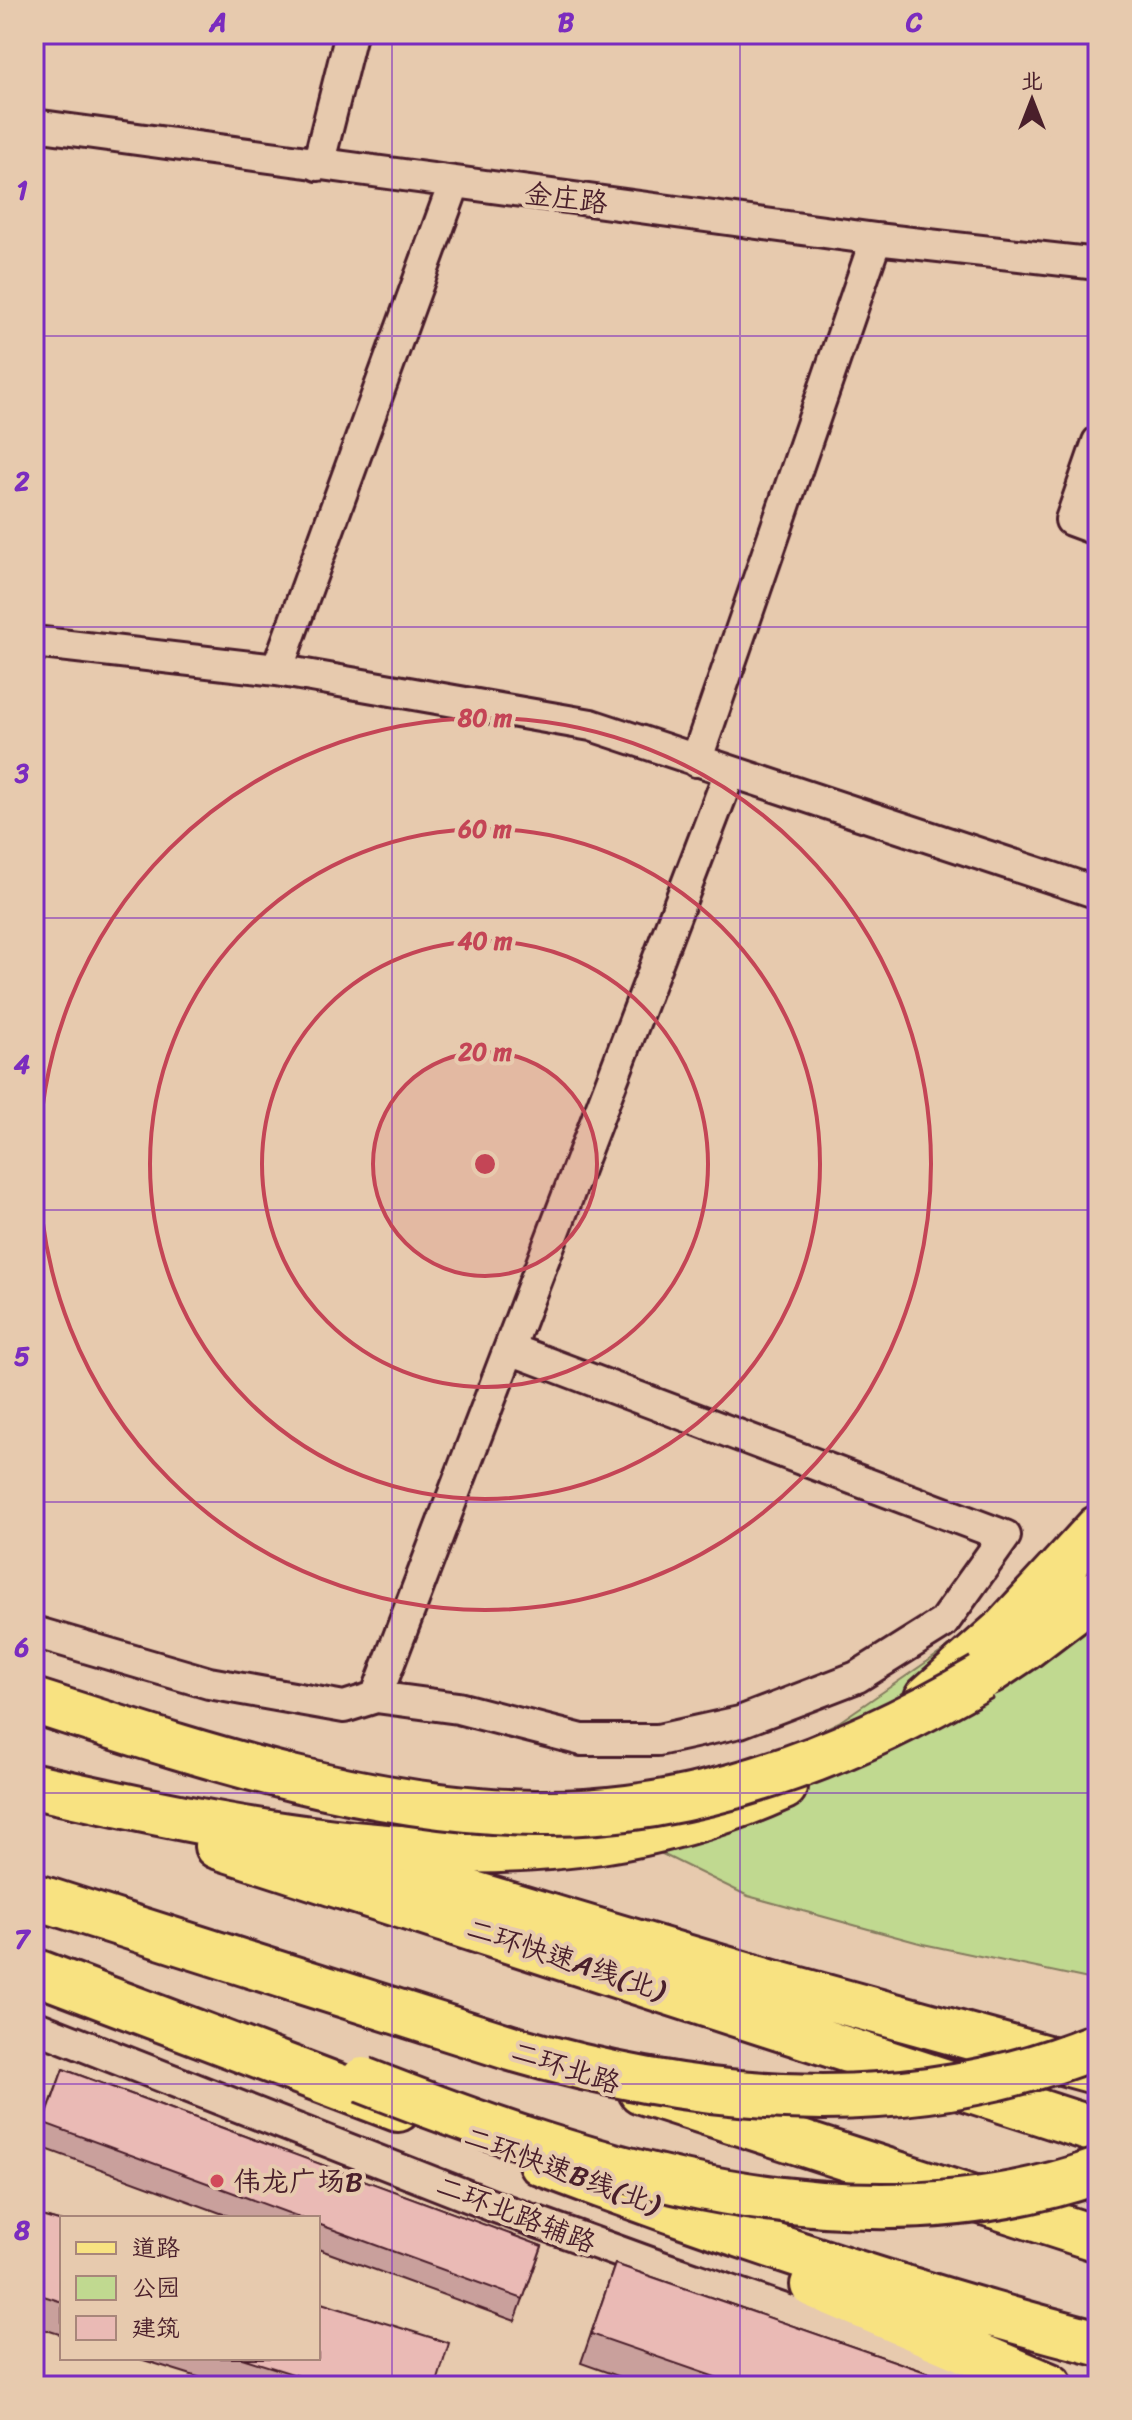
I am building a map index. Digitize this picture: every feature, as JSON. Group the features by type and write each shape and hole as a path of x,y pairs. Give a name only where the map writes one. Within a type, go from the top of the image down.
{"main road":[{"path":"34,1786 246,1830 350,1844 448,1851 538,1849 637,1836 705,1819 770,1794 857,1748 932,1694 1005,1629 1098,1528"},
{"path":"34,1701 207,1754 357,1792 478,1810 536,1813 593,1811 678,1799 766,1776 892,1725 982,1677 1098,1592"},
{"path":"34,1786 420,1878 778,1984 1098,2084"},
{"name":"二环快速A线(北)","path":"34,1786 1098,2131"},
{"path":"34,1896 511,2048 566,2064 673,2086 737,2094 824,2098 917,2092 1006,2075 1098,2045"},
{"name":"二环北路","path":"34,1896 1098,2239"},
{"path":"34,1956 538,2145 619,2169 695,2186 767,2198 860,2206 960,2202 1018,2194 1098,2171"},
{"name":"二环快速B线(北)","path":"34,1971 561,2171 729,2231 922,2294 1098,2343"},
{"path":"778,1984 1098,2072"},
{"path":"363,2080 845,2299 1050,2386"}],"street":[{"path":"318,165 351,34"},
{"name":"金庄路","path":"34,125 454,184 876,239 1098,264"},
{"path":"277,670 454,184"},
{"path":"696,761 876,239"},
{"path":"1098,442 1071,520 1098,530"},
{"path":"34,642 277,670 591,725 1098,893"},
{"path":"376,1697 730,772"},
{"path":"34,1632 209,1683 344,1707 376,1697 458,1708 582,1740 658,1740 740,1722 857,1677 943,1623 1005,1536 510,1349"},
{"path":"778,1984 1098,2052"},
{"name":"二环北路辅路","path":"34,2026 506,2211 1004,2386"}],"green space":[{"path":"1098,1539 1098,1981 923,1944 748,1896 613,1830 839,1722 1045,1581"}],"building":[{"path":"63,2069 542,2246 523,2299 320,2225 320,2216 297,2216 44,2123"},
{"path":"34,2214 60,2221 60,2301 34,2293"},
{"path":"615,2264 966,2386 741,2386 591,2334"},
{"path":"320,2303 449,2343 436,2386 331,2386 248,2360 320,2360"}],"place":[{"name":"伟龙广场B","path":"217,2181"}]}
